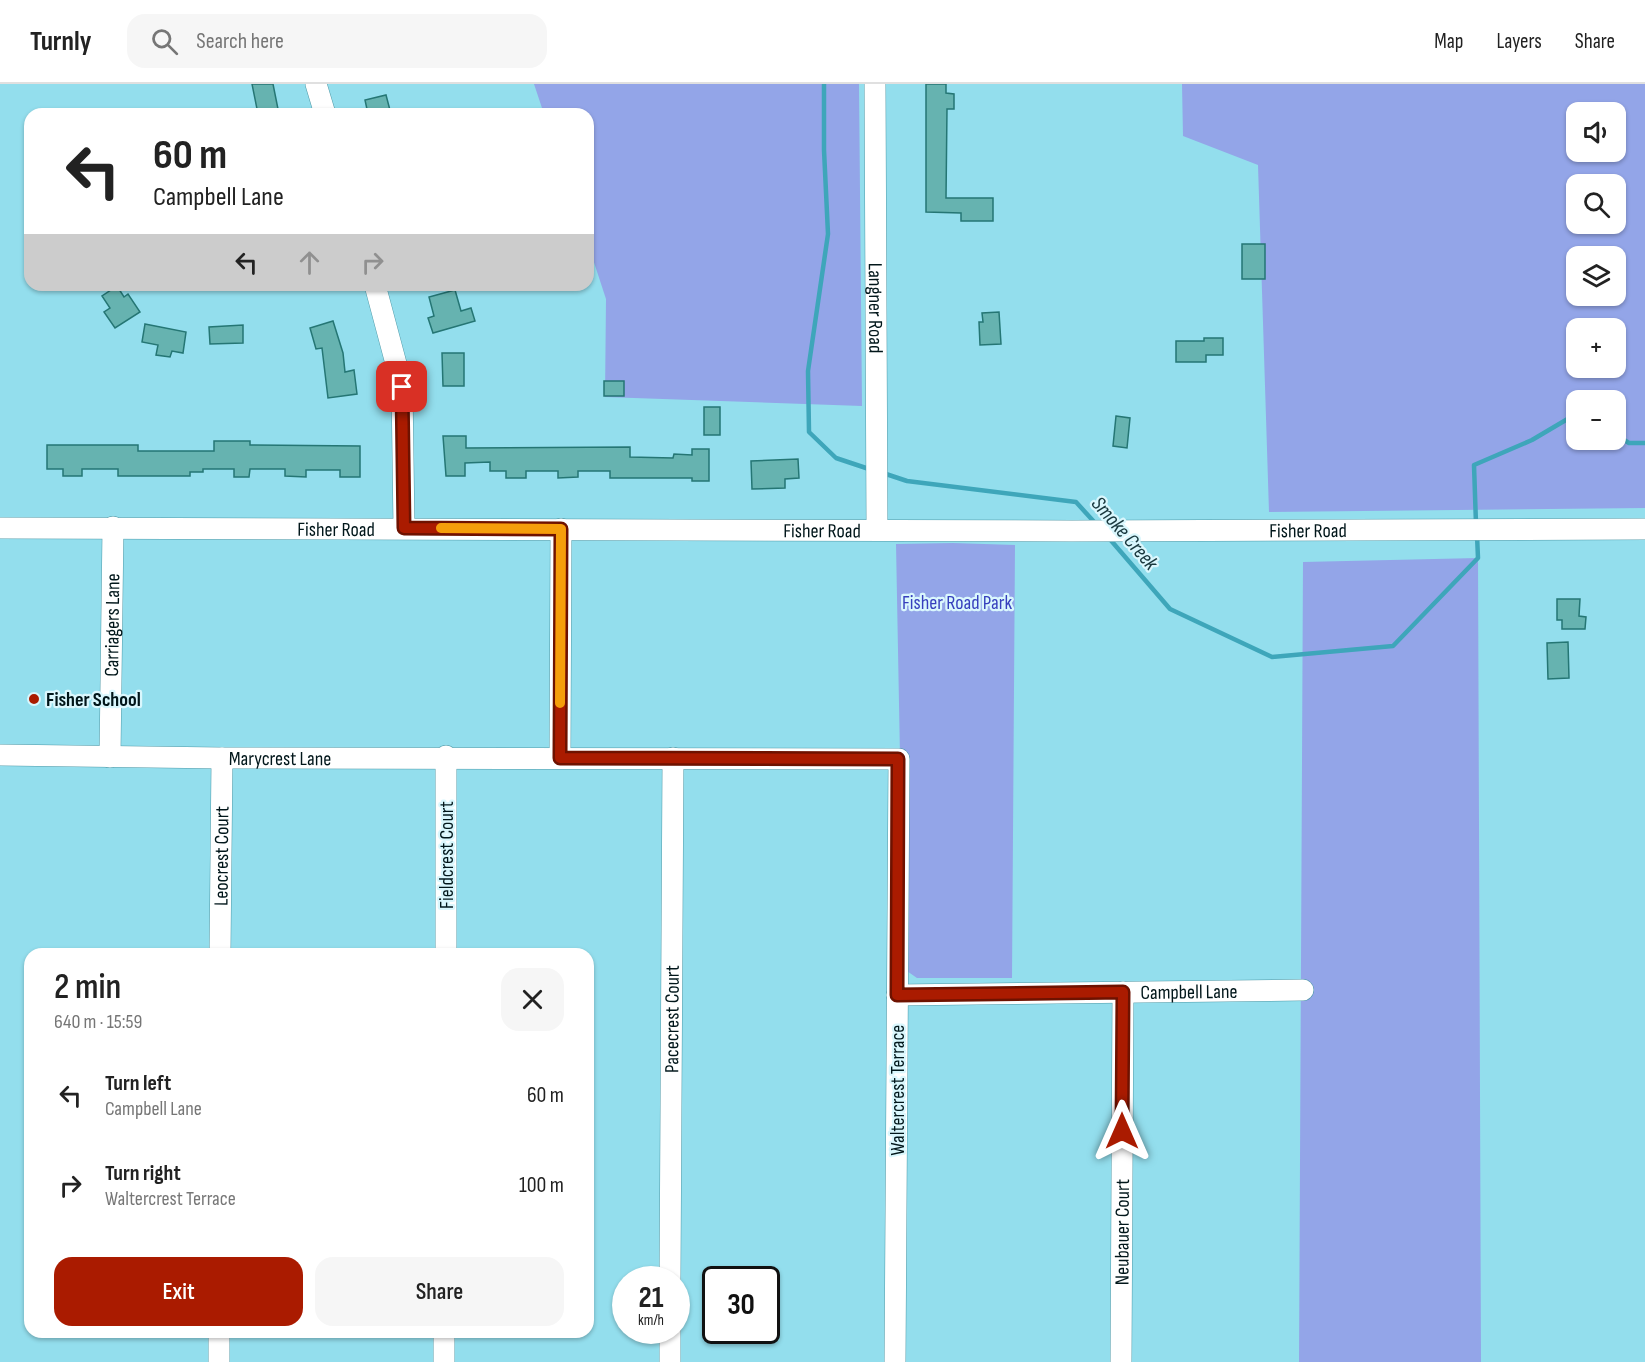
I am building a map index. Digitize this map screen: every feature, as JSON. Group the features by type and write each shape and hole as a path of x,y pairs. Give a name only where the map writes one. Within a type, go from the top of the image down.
{"street":[{"path":"316,84 323,108"},
{"name":"Langner Road","path":"875,84 877,530"},
{"path":"377,291 402,387 404,528"},
{"name":"Carriagers Lane","path":"110,757 113,527"},
{"name":"Fisher Road","path":"0,528 1072,531 1645,529"},
{"path":"560,758 561,529"},
{"name":"Marycrest Lane","path":"0,755 222,758 446,756 850,759"},
{"name":"Fieldcrest Court","path":"446,756 446,948"},
{"name":"Leocrest Court","path":"220,948 222,758"},
{"name":"Pacecrest Court","path":"670,1266 673,758"},
{"name":"Waltercrest Terrace","path":"850,759 898,759 895,1362"},
{"name":"Campbell Lane","path":"897,995 1303,990"},
{"name":"Neubauer Court","path":"1121,1362 1123,992"},
{"path":"219,1338 219,1362"},
{"path":"444,1338 444,1362"},
{"path":"670,1344 670,1362"}],"green space":[{"path":"534,84 859,84 862,406 605,397 606,299 594,262 594,108 542,108"},
{"path":"1182,84 1645,84 1645,508 1269,512 1258,165 1183,136"},
{"name":"Fisher Road Park","path":"896,544 1015,545 1012,978 917,978 904,969"},
{"path":"1478,558 1481,1362 1299,1362 1303,562"}],"building":[{"path":"252,84 273,84 278,108 257,108"},
{"path":"926,84 946,84 946,93 954,94 954,109 947,109 946,198 993,198 993,221 961,221 961,213 926,212"},
{"path":"386,95 389,108 367,108 365,100"},
{"path":"1242,244 1265,244 1265,279 1242,279"},
{"path":"110,291 120,291 124,297 128,294 140,312 115,328 104,312 110,308 102,296"},
{"path":"455,291 461,311 471,308 475,321 433,333 428,318 434,316 429,297"},
{"path":"999,312 1001,344 980,345 979,322 983,322 982,313"},
{"path":"333,321 343,353 345,372 354,370 357,394 328,398 322,348 316,349 310,328"},
{"path":"145,324 186,332 183,353 172,351 170,357 156,355 158,345 142,342"},
{"path":"243,325 243,343 210,344 209,327"},
{"path":"1204,338 1223,338 1223,355 1206,355 1206,362 1176,362 1176,341 1204,341"},
{"path":"442,353 464,353 464,386 443,386"},
{"path":"604,381 624,381 624,396 604,396"},
{"path":"704,407 720,407 720,435 704,435"},
{"path":"1116,416 1130,418 1127,448 1113,446"},
{"path":"443,436 466,436 466,448 630,447 630,457 673,458 674,454 692,455 692,449 709,449 709,481 692,481 692,478 610,478 610,471 578,471 578,477 558,478 558,471 526,471 526,478 506,478 506,471 490,471 490,462 465,463 465,476 446,476"},
{"path":"214,441 250,441 250,445 360,446 360,477 340,477 340,470 306,470 306,477 285,476 285,469 250,469 249,477 234,477 234,469 203,469 203,472 190,472 190,476 118,476 118,469 82,469 82,476 63,476 63,469 47,469 47,445 138,445 138,451 214,451"},
{"path":"798,459 799,478 785,479 785,488 752,489 751,461"},
{"path":"1557,599 1580,599 1579,616 1586,617 1585,629 1562,629 1562,620 1557,620"},
{"path":"1568,642 1569,678 1548,679 1547,643"}],"waterway":[{"name":"Smoke Creek","path":"824,84 828,234 808,371 809,432 836,458 869,469"},
{"name":"Smoke Creek","path":"1476,524 1474,465 1532,440 1566,420"},
{"name":"Smoke Creek","path":"1626,441 1645,443"},
{"name":"Smoke Creek","path":"883,473 907,481 1076,502 1096,524"},
{"name":"Smoke Creek","path":"1108,537 1170,609 1272,657 1393,646 1478,558 1477,535"}],"slow traffic":[{"path":"441,528 561,529 560,703"}],"place":[{"name":"Fisher School","path":"34,699"}],"route":[{"path":"402,387 404,528 561,529 560,758 898,759 897,995 1123,992 1122,1131"}]}
